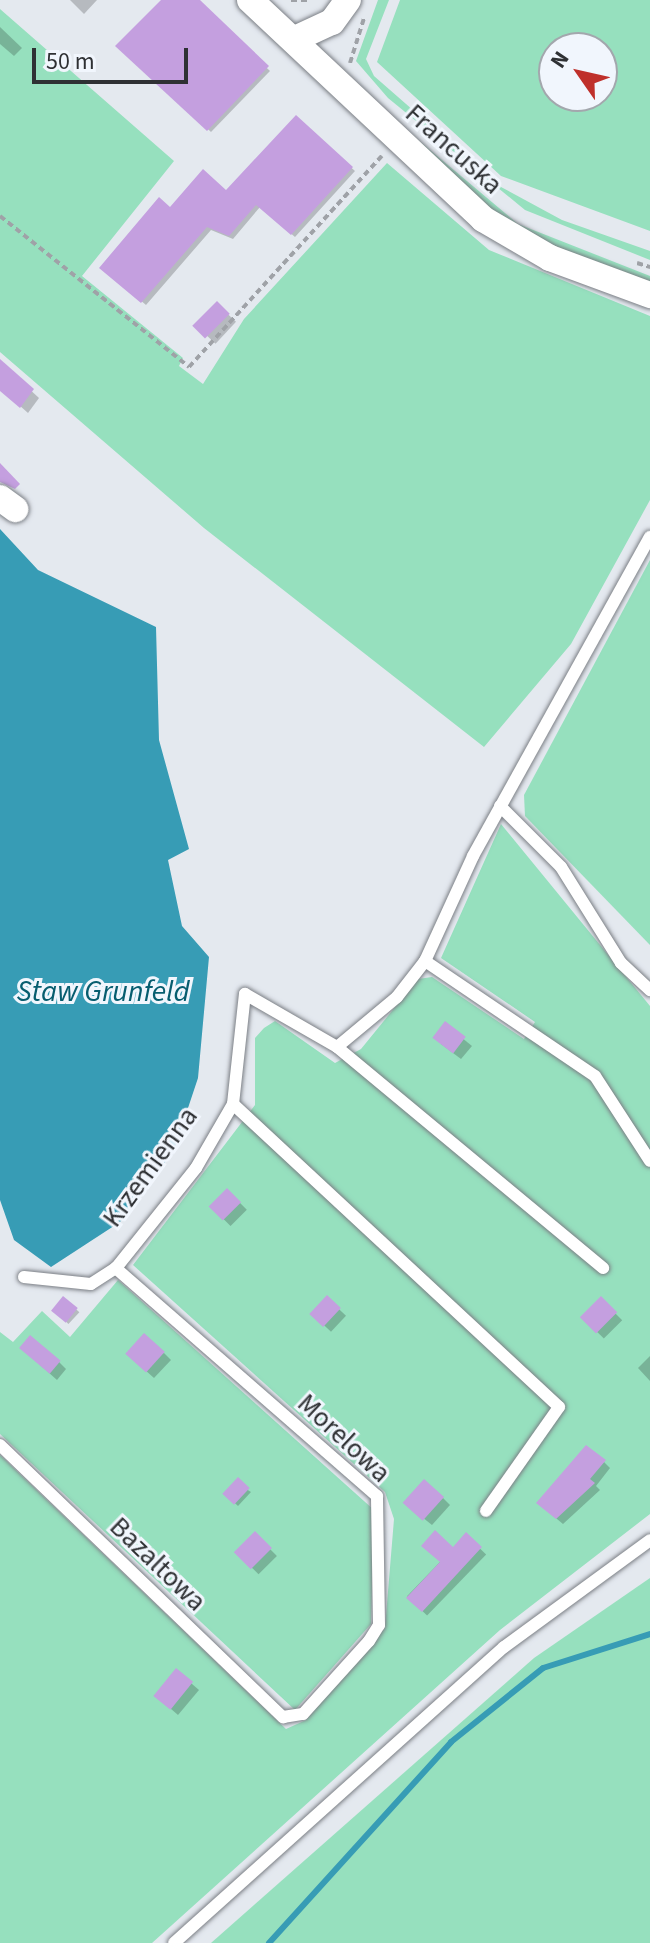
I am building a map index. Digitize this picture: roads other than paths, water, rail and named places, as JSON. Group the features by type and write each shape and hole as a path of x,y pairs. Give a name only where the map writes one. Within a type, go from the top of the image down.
{"street":[{"name":"Francuska","path":"250,0 297,38 396,141 514,239 650,295"},
{"path":"297,38 332,22 358,2"}],"lane":[{"path":"603,1268 337,1047 364,1030 425,961 500,806 650,537"},
{"path":"500,806 561,867 621,963 650,990"},
{"path":"425,961 595,1076 650,1161"},
{"name":"Krzemienna","path":"24,1277 91,1284 116,1268 196,1168 233,1104 245,994 337,1047"},
{"path":"233,1104 559,1407 486,1511"},
{"name":"Morelowa","path":"116,1268 368,1488 382,1509 379,1625 303,1714 283,1717"},
{"name":"Bazaltowa","path":"0,1445 283,1717"},
{"path":"174,1943 504,1647 650,1540"}],"water":[{"name":"Staw Grunfeld","path":"0,529 38,570 156,627 159,740 189,849 168,860 182,926 209,957 198,1078 174,1150 120,1222 51,1267 14,1240 0,1200"}],"waterway":[{"path":"269,1943 451,1742 543,1668 650,1634"}]}
